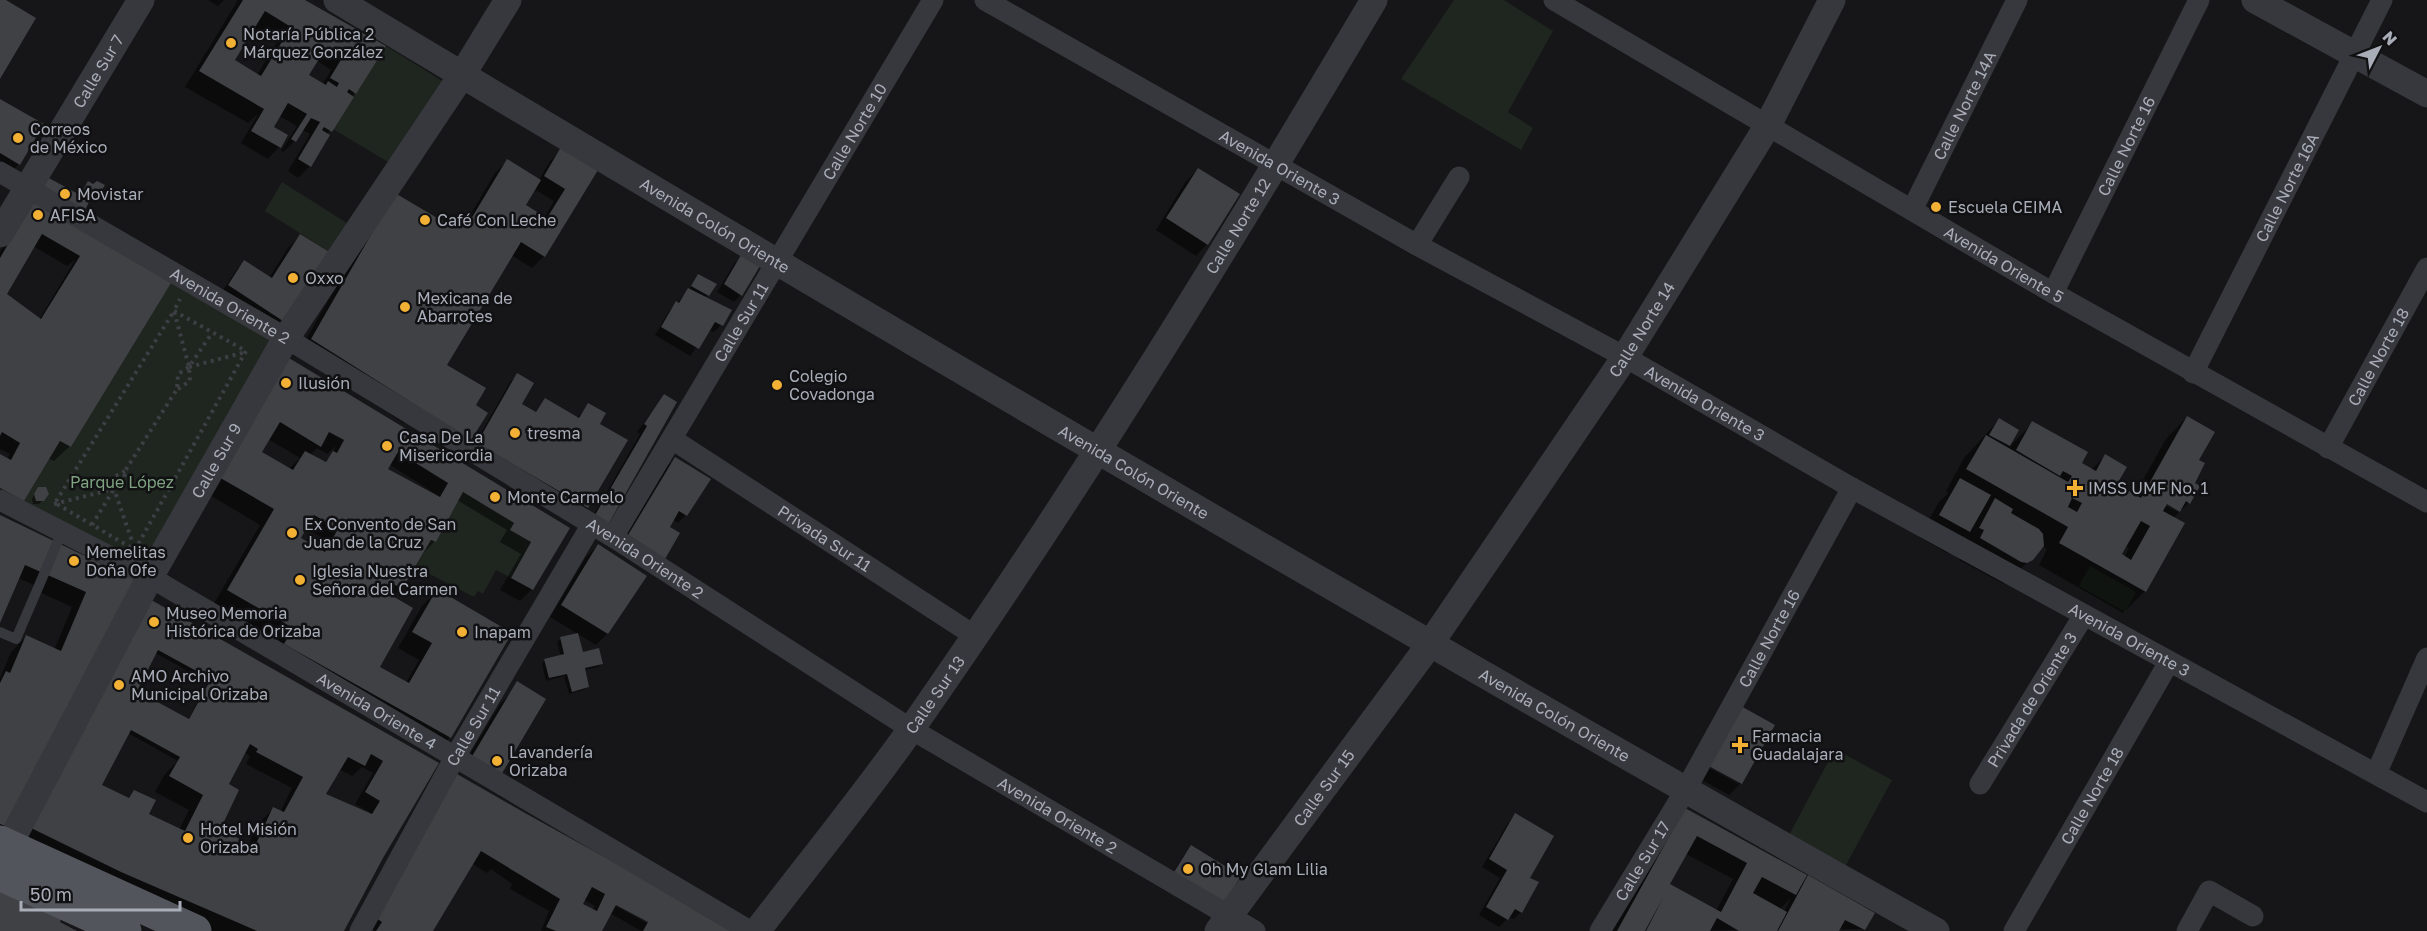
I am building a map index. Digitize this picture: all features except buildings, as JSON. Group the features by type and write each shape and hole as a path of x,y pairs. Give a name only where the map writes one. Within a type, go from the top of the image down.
{"main road":[{"path":"2,856 125,931"},
{"path":"2,856 195,931"}],"street":[{"name":"Calle Sur 7","path":"0,234 141,0"},
{"name":"Avenida Colón Oriente","path":"337,0 777,262 1430,644 1685,791 1936,931"},
{"name":"Calle Sur 9","path":"2,856 150,577 286,338 462,75 508,0"},
{"name":"Calle Norte 10","path":"777,262 933,0"},
{"name":"Avenida Oriente 3","path":"985,0 1417,245 1624,357 1852,488 2427,802"},
{"name":"Calle Norte 12","path":"1099,450 1277,164 1374,0"},
{"name":"Avenida Oriente 5","path":"1554,0 2053,293 2427,502"},
{"name":"Calle Norte 14","path":"1430,644 1624,357 1768,125 1832,0"},
{"name":"Calle Norte 14A","path":"1912,210 2017,0"},
{"name":"Calle Norte 16","path":"2053,293 2199,0"},
{"path":"2255,0 2427,94"},
{"name":"Calle Norte 16A","path":"2193,373 2382,0"},
{"name":"Avenida Oriente 2","path":"0,172 286,338 613,537 912,729 1223,924 1255,931"},
{"path":"1417,245 1459,177"},
{"name":"Calle Sur 11","path":"613,537 777,262"},
{"name":"Calle Norte 18","path":"2328,448 2427,268"},
{"name":"Privada Sur 11","path":"672,439 975,636"},
{"name":"Calle Sur 13","path":"757,931 912,729 1099,450"},
{"name":"Calle Norte 16","path":"1685,791 1852,488"},
{"name":"Avenida Oriente 4","path":"0,501 150,577 750,931"},
{"name":"Calle Sur 11","path":"360,931 455,757 592,525"},
{"name":"Privada de Oriente 3","path":"1980,784 2084,615"},
{"name":"Calle Sur 15","path":"1223,924 1430,644"},
{"path":"2376,774 2427,658"},
{"name":"Calle Norte 18","path":"2014,931 2169,662"},
{"name":"Calle Sur 17","path":"1600,931 1685,791"},
{"path":"2187,931 2209,891 2253,916"}],"lane":[{"path":"0,632 16,639 62,532"}],"path":[{"path":"174,311 246,351"},
{"path":"55,503 114,489 124,483 125,471 177,389 190,381 189,368 174,311"},
{"path":"55,503 174,311"},
{"path":"189,368 212,333"},
{"path":"177,389 178,374 189,368 246,351"},
{"path":"135,550 246,351"},
{"path":"125,471 114,477 114,489 135,550"},
{"path":"92,525 114,489"},
{"path":"55,503 135,550"}],"green space":[{"path":"1454,0 1504,0 1553,31 1508,112 1533,128 1521,150 1401,79"},
{"path":"386,46 444,82 393,165 333,129"},
{"path":"282,182 350,225 331,253 265,211"},
{"name":"Parque López","path":"173,279 278,341 145,565 24,501 60,441 71,447"},
{"path":"463,492 514,523 510,530 531,542 511,578 496,570 483,594 478,591 474,597 416,567 431,540 436,542"},
{"path":"2090,566 2136,592 2125,612 2079,586"},
{"path":"1835,749 1892,780 1846,865 1789,835"}],"place":[{"name":"Notaría Pública 2 Márquez González","path":"231,43"},
{"name":"Correos de México","path":"18,138"},
{"name":"Movistar","path":"65,194"},
{"name":"Escuela CEIMA","path":"1936,207"},
{"name":"AFISA","path":"38,215"},
{"name":"Café Con Leche","path":"425,220"},
{"name":"Oxxo","path":"293,278"},
{"name":"Mexicana de Abarrotes","path":"405,307"},
{"name":"Ilusión","path":"286,383"},
{"name":"Colegio Covadonga","path":"777,385"},
{"name":"tresma","path":"515,433"},
{"name":"Casa De La Misericordia","path":"387,446"},
{"name":"IMSS UMF No. 1","path":"2075,488"},
{"name":"Monte Carmelo","path":"495,497"},
{"name":"Ex Convento de San Juan de la Cruz","path":"292,533"},
{"name":"Memelitas Doña Ofe","path":"74,561"},
{"name":"Iglesia Nuestra Señora del Carmen","path":"300,580"},
{"name":"Museo Memoria Histórica de Orizaba","path":"154,622"},
{"name":"Inapam","path":"462,632"},
{"name":"AMO Archivo Municipal Orizaba","path":"119,685"},
{"name":"Farmacia Guadalajara","path":"1740,745"},
{"name":"Lavandería Orizaba","path":"497,761"},
{"name":"Hotel Misión Orizaba","path":"188,838"},
{"name":"Oh My Glam Lilia","path":"1188,869"}]}
